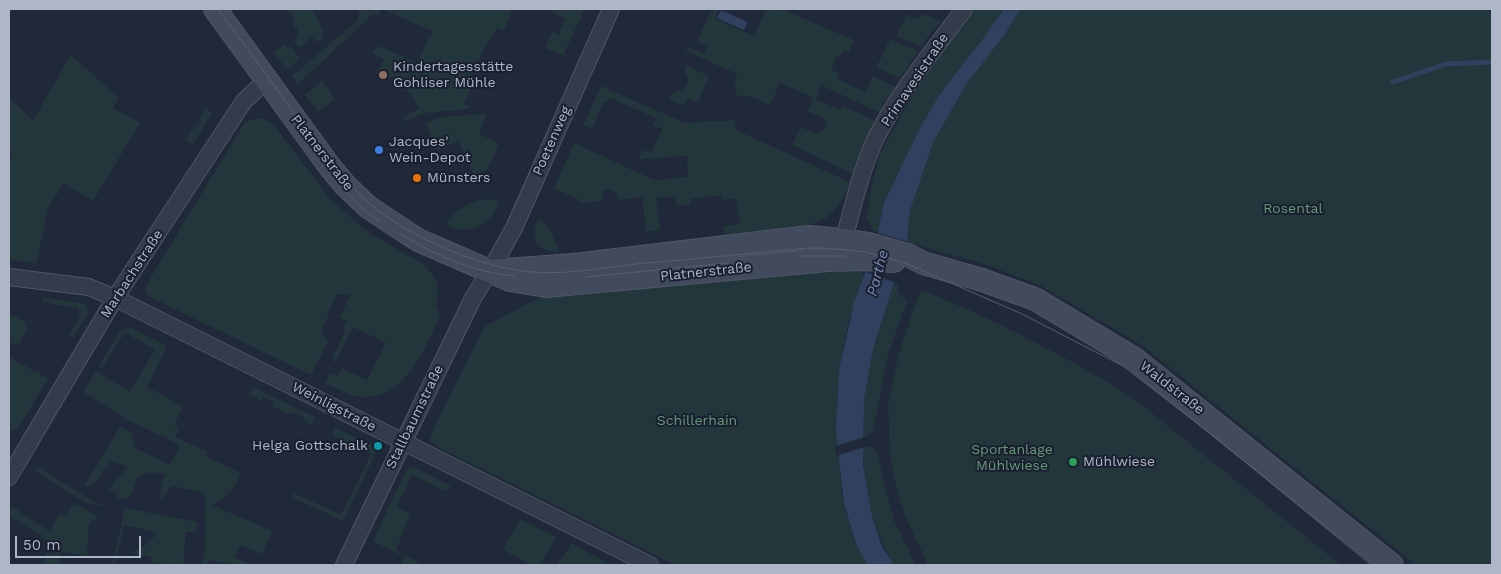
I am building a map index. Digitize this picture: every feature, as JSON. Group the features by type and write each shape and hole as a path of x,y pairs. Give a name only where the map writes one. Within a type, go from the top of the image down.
{"main road":[{"name":"Platnerstraße","path":"215,9 330,167 345,185 368,207 418,240 510,280 546,286 828,260 867,252"},
{"name":"Platnerstraße","path":"490,271 584,264 809,237 844,240"},
{"name":"Waldstraße","path":"844,240 867,252 912,260 982,280 1034,300 1135,359 1392,565"}],"street":[{"name":"Poetenweg","path":"490,271 514,228 611,9"},
{"name":"Primavesistraße","path":"844,240 863,169 877,137 901,96 964,9"},
{"name":"Marbachstraße","path":"9,477 115,298 244,101 267,80"},
{"name":"Stallbaumstraße","path":"344,565 473,298 490,271"},
{"name":"Weinligstraße","path":"9,277 89,287 115,298 650,565"}],"green space":[{"path":"287,9 312,9 323,30 323,38 317,42 312,37 299,48 294,41 297,39 295,36 299,33 292,22 295,19"},
{"path":"359,9 382,9 378,16 373,14 298,84 292,76 358,20"},
{"path":"382,9 513,9 504,31 497,28 482,53 470,80 473,82 464,104 470,107 467,109 425,113 404,122 403,117 420,108 402,84 402,79 380,76 376,72 384,60 371,52 379,46 417,63 434,32"},
{"path":"546,9 585,9 563,55 545,48 552,32 559,35 565,19"},
{"path":"712,9 719,9 715,19 754,36 766,9 781,9 854,40 849,52 844,50 840,57 837,56 831,70 839,74 837,79 865,92 873,76 895,87 883,104 880,113 821,85 816,99 840,110 843,106 876,121 853,174 792,145 801,127 814,133 821,133 827,125 823,118 808,111 814,98 780,83 770,106 754,98 737,96 734,87 737,74 686,51 688,46 704,54 707,46 697,41"},
{"name":"Rosental","path":"974,9 1492,9 1492,565 1416,565 1143,346 1041,286 987,265 873,230 867,217 870,193 880,154 922,77"},
{"path":"922,14 941,21 921,46 897,36 906,15 919,19"},
{"path":"890,39 918,51 900,78 876,68"},
{"path":"284,45 288,48 291,46 300,58 287,70 274,52"},
{"path":"71,55 119,98 113,108 140,123 93,201 64,183 47,210 37,263 9,260 9,162 12,156 9,153 9,97 33,120"},
{"path":"685,65 709,76 698,102 688,98 684,106 669,99 672,93 678,90 684,92 689,78 686,76"},
{"path":"322,80 335,99 318,112 305,95"},
{"path":"601,86 685,123 735,120 736,130 850,182 846,192 835,210 818,222 793,228 724,235 724,226 740,224 736,198 722,200 721,195 691,199 691,204 676,206 675,196 656,198 660,230 646,232 642,197 618,200 616,193 611,189 604,191 601,201 579,203 578,199 554,188 574,143 654,180 688,177 687,156 639,159 642,150 651,153 662,129 653,125 656,118 610,98 607,102 604,101 592,129 583,125"},
{"path":"205,108 212,113 193,144 186,140 193,127 197,126 200,121 199,118"},
{"path":"486,115 479,134 497,142 498,147 487,170 474,176 459,141 437,150 426,124 441,117"},
{"path":"257,118 265,119 273,124 332,201 368,232 426,266 437,282 436,304 440,316 413,368 404,380 393,389 380,395 360,397 325,383 330,373 338,376 342,368 367,380 386,343 353,327 335,363 332,358 345,331 344,327 347,321 339,318 351,294 337,294 328,312 329,314 321,332 328,342 311,375 148,296 145,290 148,282 245,122"},
{"path":"490,199 499,202 488,220 480,226 464,230 448,225 447,220 461,208 478,201"},
{"path":"538,218 551,233 558,251 543,248 536,241 535,231"},
{"name":"Schillerhain","path":"860,269 864,277 849,323 844,346 840,370 837,418 843,500 851,528 867,565 675,565 434,445 430,440 434,428 485,326 541,297 646,288 802,270"},
{"path":"898,284 897,292 907,301 888,354 873,432 865,437 863,436 864,400 873,349 893,285"},
{"name":"Sportanlage Mühlwiese","path":"923,291 1018,333 1127,394 1341,565 928,565 905,516 894,478 890,452 888,405 898,356 918,296"},
{"path":"43,297 86,304 89,312 72,338 69,336 80,316 78,308 42,302"},
{"path":"9,314 27,323 25,326 28,328 19,344 9,343"},
{"path":"131,328 167,346 147,387 183,406 174,425 179,428 175,437 208,452 206,456 241,473 230,492 212,505 272,531 262,554 240,545 234,557 252,565 237,565 209,560 207,565 202,565 205,549 205,493 172,486 159,501 164,474 150,472 141,475 137,479 130,496 125,499 116,498 117,492 108,490 128,466 111,461 95,482 88,487 84,486 120,427 131,432 135,448 170,465 180,445 130,421 83,392 96,371 130,392 155,350 125,332 102,368 99,366 119,332"},
{"path":"9,356 35,372 38,371 43,377 49,377 17,430 9,429"},
{"path":"253,387 315,417 312,425 303,421 305,418 293,412 291,415 272,406 274,402 263,397 261,401 249,395"},
{"path":"335,428 372,445 375,450 374,456 343,521 292,497 294,493 341,515 371,454 332,435"},
{"path":"872,447 878,453 894,520 916,565 894,565 880,538 870,509 864,478 863,448"},
{"path":"37,466 94,502 102,504 102,506 86,503 34,470"},
{"path":"414,467 451,486 446,491 412,475 397,507 410,514 396,550 423,565 401,565 405,557 373,541 406,470"},
{"path":"74,503 99,517 89,523 87,556 61,552 59,565 44,565 46,553 53,553 55,542 47,540 9,515 11,506 49,531 60,514 65,517"},
{"path":"125,508 197,522 196,532 186,532 183,565 151,562 151,557 128,553 145,546 157,532 124,525 115,565 112,565"},
{"path":"520,519 556,537 540,565 531,565 503,550"},
{"path":"572,544 606,562 605,565 556,565"}],"water":[{"name":"Parthe","path":"1004,9 1020,9 1005,34 967,83 933,142 910,210 907,241 873,349 864,400 863,466 872,516 882,547 894,565 867,565 856,543 844,504 836,431 839,371 854,302 878,232 884,203 920,128 940,94"},
{"path":"721,10 748,22 744,30 717,18"}],"pier":[{"path":"875,232 909,242 896,283 863,271"},
{"path":"865,437 865,447 836,456 835,446"}],"waterway":[{"path":"1393,82 1446,64 1492,62"}],"tram line":[{"path":"218,9 315,141 348,182 374,207 415,234 462,255 486,263 510,269 546,273 575,272 645,263 807,248 866,252 905,263 1022,314 1123,366 1210,433 1371,565"},
{"path":"345,191 363,209 379,221"},
{"path":"402,235 429,250 469,267 514,276"},
{"path":"800,256 845,256"},
{"path":"586,277 728,263"}],"place":[{"name":"Kindertagesstätte Gohliser Mühle","path":"383,75"},
{"name":"Jacques' Wein-Depot","path":"379,150"},
{"name":"Münsters","path":"417,178"},
{"name":"Helga Gottschalk","path":"378,446"},
{"name":"Mühlwiese","path":"1073,462"}]}
